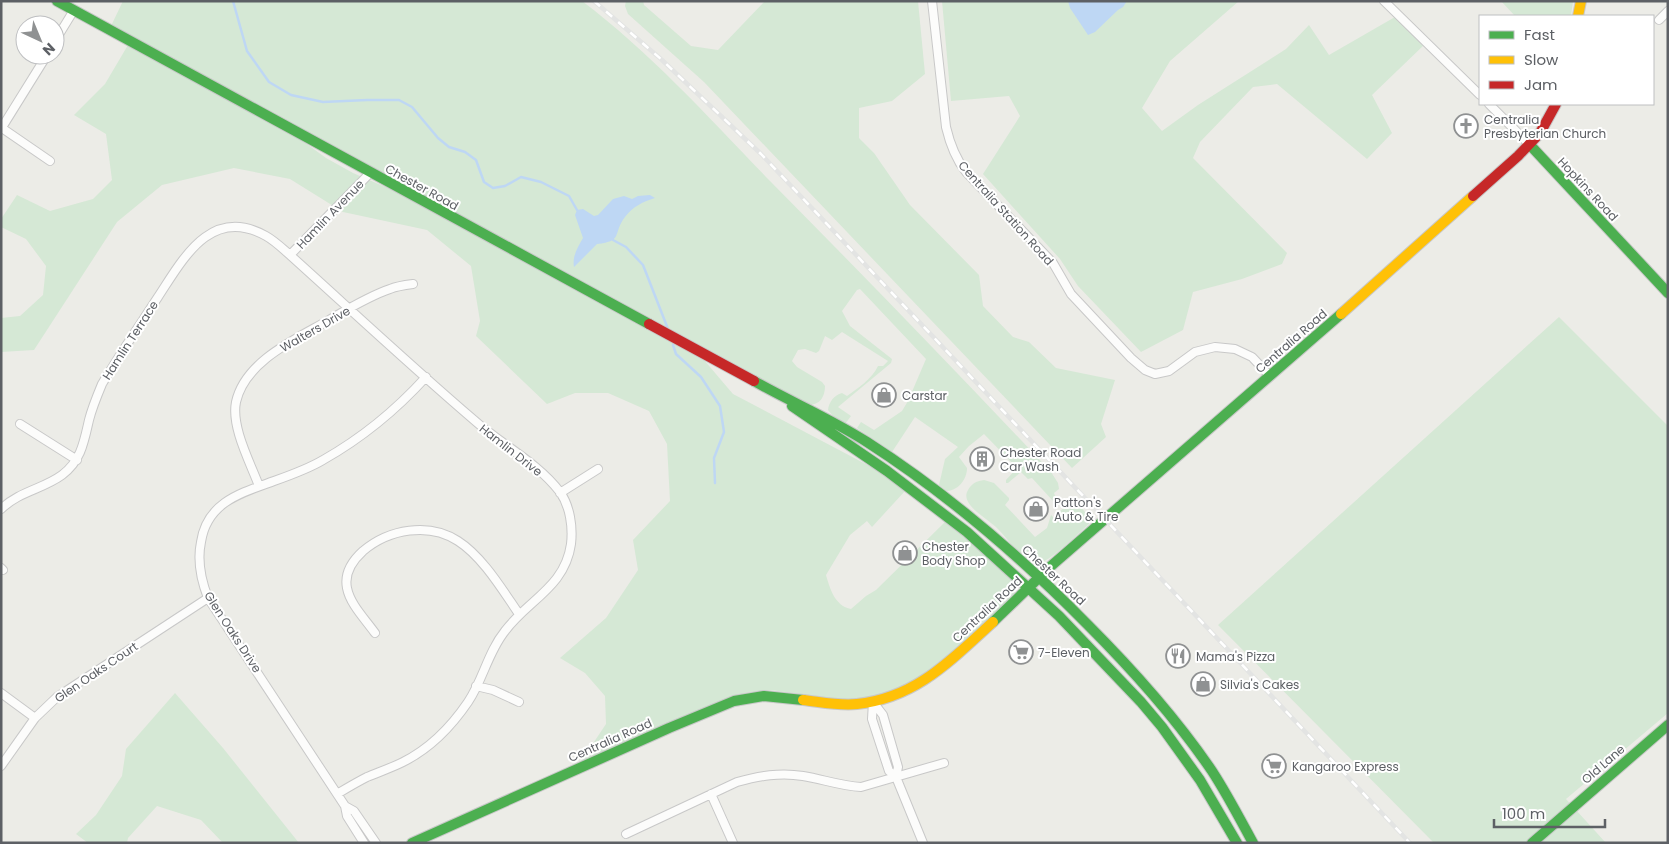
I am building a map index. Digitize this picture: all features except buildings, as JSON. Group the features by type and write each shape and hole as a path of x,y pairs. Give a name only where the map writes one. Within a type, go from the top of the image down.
{"main road":[{"name":"Chester Road","path":"57,1 774,393 835,422 893,458 975,520 1039,577 1130,669 1181,728 1215,775 1252,843"},
{"path":"1578,15 1581,1"},
{"name":"Centralia Road","path":"412,843 669,728 734,701 764,696 838,704 873,702 907,691 930,677 985,629 1039,577 1401,262 1530,145 1548,120 1556,105"},
{"name":"Hopkins Road","path":"1530,145 1668,293"},
{"name":"Chester Road","path":"774,393 932,504 967,532 1059,616 1162,726 1200,780 1236,843"},
{"name":"Old Lane","path":"1532,843 1668,725"}],"street":[{"name":"Centralia Station Road","path":"932,1 946,127 956,159 1052,263 1071,294 1131,358 1145,370 1155,374 1169,370 1195,352 1215,347 1235,349 1252,357 1270,376"},
{"path":"1384,1 1479,94"},
{"path":"65,25 74,10"},
{"path":"1659,20 1668,11"},
{"path":"40,65 2,129 50,161"},
{"name":"Hopkins Road","path":"1490,105 1530,145"},
{"name":"Hamlin Avenue","path":"290,255 370,173"},
{"name":"Hamlin Terrace","path":"1,509 20,496 62,476 77,460 85,439 93,405 102,384 195,244 218,230 249,229 268,237 290,255"},
{"name":"Hamlin Drive","path":"290,255 475,422 542,472 560,493 568,508 570,519 571,543 569,555 559,576 552,586 520,614 500,637 492,650 469,701 458,716 431,743 404,761 337,794"},
{"name":"Walters Drive","path":"259,486 236,422 236,402 245,381 277,350 349,308 391,288 413,284"},
{"name":"Glen Oaks Drive","path":"364,843 347,816 345,806 290,719 208,598 204,588 199,560 200,549 208,520 220,506 241,493 320,462 345,447 379,423 405,400 426,377"},
{"path":"20,424 77,460"},
{"path":"560,493 598,469"},
{"path":"375,632 355,606 347,589 348,573 351,564 370,545 389,535 402,532 428,530 449,536 458,541 480,562 520,614"},
{"name":"Glen Oaks Court","path":"1,766 35,718 57,697 208,598"},
{"path":"476,686 493,690 519,702"},
{"path":"1,693 35,718"},
{"path":"873,702 872,719 889,771 896,777 922,843"},
{"path":"873,702 883,715 898,767 896,777"},
{"path":"626,834 737,782 770,775 803,776 850,787 868,786 944,763"},
{"path":"712,794 733,843"},
{"name":"Glen Oaks Drive","path":"345,806 354,811 376,843"}],"green space":[{"path":"123,1 582,1 656,64 982,399 1051,472 1058,483 1059,489 1054,493 1056,498 1053,501 1032,478 1028,479 1021,472 1006,483 1006,480 1017,468 984,434 959,457 967,468 966,476 959,486 947,491 939,485 945,459 958,447 915,417 892,452 857,428 861,422 874,430 902,411 926,359 860,289 857,290 842,311 850,326 892,359 891,363 838,407 851,416 845,424 828,410 832,399 842,393 847,396 868,379 878,366 883,366 888,361 842,332 832,340 825,336 819,351 816,353 805,349 798,350 792,361 797,367 822,382 825,386 821,400 816,404 808,405 111,26"},
{"path":"626,1 643,1 644,5 691,46 718,50 765,1 918,1 925,74 892,101 859,108 859,138 874,153 910,205 979,275 983,306 1013,337 1029,342 1056,368 1115,380 1101,424 1106,437 1072,468 704,82 628,14 625,6"},
{"path":"942,1 1239,1 1170,61 1142,108 1162,131 1198,105 1286,49 1309,25 1329,55 1395,17 1424,45 1372,95 1392,133 1367,159 1277,84 1253,87 1200,142 1193,158 1287,253 1282,264 1242,279 1193,292 1183,330 1141,352 1078,286 1060,259 983,174 1020,116 1009,96 951,101"},
{"path":"1501,1 1573,1 1571,15 1514,15"},
{"path":"128,45 300,139 326,158 353,173 390,189 611,307 704,360 733,394 875,469 905,491 872,527 867,521 850,535 826,575 831,591 837,601 845,607 851,609 876,590 946,521 1012,577 1015,587 1013,597 949,658 905,689 879,698 852,701 771,690 733,696 578,766 606,724 605,696 585,673 560,658 606,618 638,570 633,540 670,501 667,444 649,411 608,393 575,393 547,404 476,336 480,321 471,266 427,230 343,212 290,179 234,168 162,185 117,222 34,350 1,352 1,318 20,316 43,295 46,266 26,239 1,227 1,219 17,195 50,211 93,199 112,180 106,134 74,115 105,84"},
{"path":"1559,317 1668,426 1668,713 1566,799 1606,843 1434,843 1218,625"},
{"path":"984,480 994,483 1009,498 1005,505 1035,537 1047,528 1051,515 1055,519 1060,514 1059,512 1072,501 1084,511 1088,517 1089,524 1046,560 1042,562 1030,561 1019,553 998,529 976,511 968,501 966,496 968,490 975,483"},
{"path":"175,693 223,748 299,843 223,843 201,820 157,806 128,838 127,843 88,843 76,834 96,815 122,776 126,749"}],"water":[{"path":"1068,1 1127,1 1123,7 1095,32 1088,35 1070,8"},
{"path":"650,195 655,198 638,205 628,213 614,239 597,244 574,267 577,248 583,238 575,215 577,210 583,209 594,216 598,215 613,199 624,196 632,199 638,196"}],"waterway":[{"path":"233,1 247,51 269,82 291,95 323,102 399,100 412,107 438,138 449,147 465,152 476,160 484,182 493,188 505,186 521,177 541,182 569,196 577,210"},
{"path":"613,240 626,247 643,265 668,329"},
{"path":"673,345 676,354 701,377 720,406 724,432 714,458 715,483"}],"railway":[{"path":"594,1 662,60 761,154 1410,843"}],"traffic: fast":[{"path":"57,1 649,324"},
{"path":"1530,145 1668,293"},
{"path":"993,622 1051,566 1341,314"},
{"path":"754,381 839,426 897,462 955,505 1036,574 1104,641 1169,713 1212,771 1253,843"},
{"path":"792,406 887,471 967,532 1059,616 1141,702 1162,727 1200,780 1237,843"},
{"path":"412,843 669,728 734,701 764,696 803,700"},
{"path":"1532,843 1668,725"}],"traffic: slow":[{"path":"1578,15 1581,1"},
{"path":"1341,314 1473,196"},
{"path":"803,700 857,704 897,694 931,675 993,622"}],"traffic: jam":[{"path":"1473,196 1518,156 1540,133 1555,105"},
{"path":"649,324 754,381"}],"place":[{"name":"Centralia Presbyterian Church","path":"1466,126"},
{"name":"Carstar","path":"884,395"},
{"name":"Chester Road Car Wash","path":"982,459"},
{"name":"Patton's Auto & Tire","path":"1036,509"},
{"name":"Chester Body Shop","path":"905,553"},
{"name":"7-Eleven","path":"1021,652"},
{"name":"Mama's Pizza","path":"1178,656"},
{"name":"Silvia's Cakes","path":"1203,684"},
{"name":"Kangaroo Express","path":"1274,766"}]}
